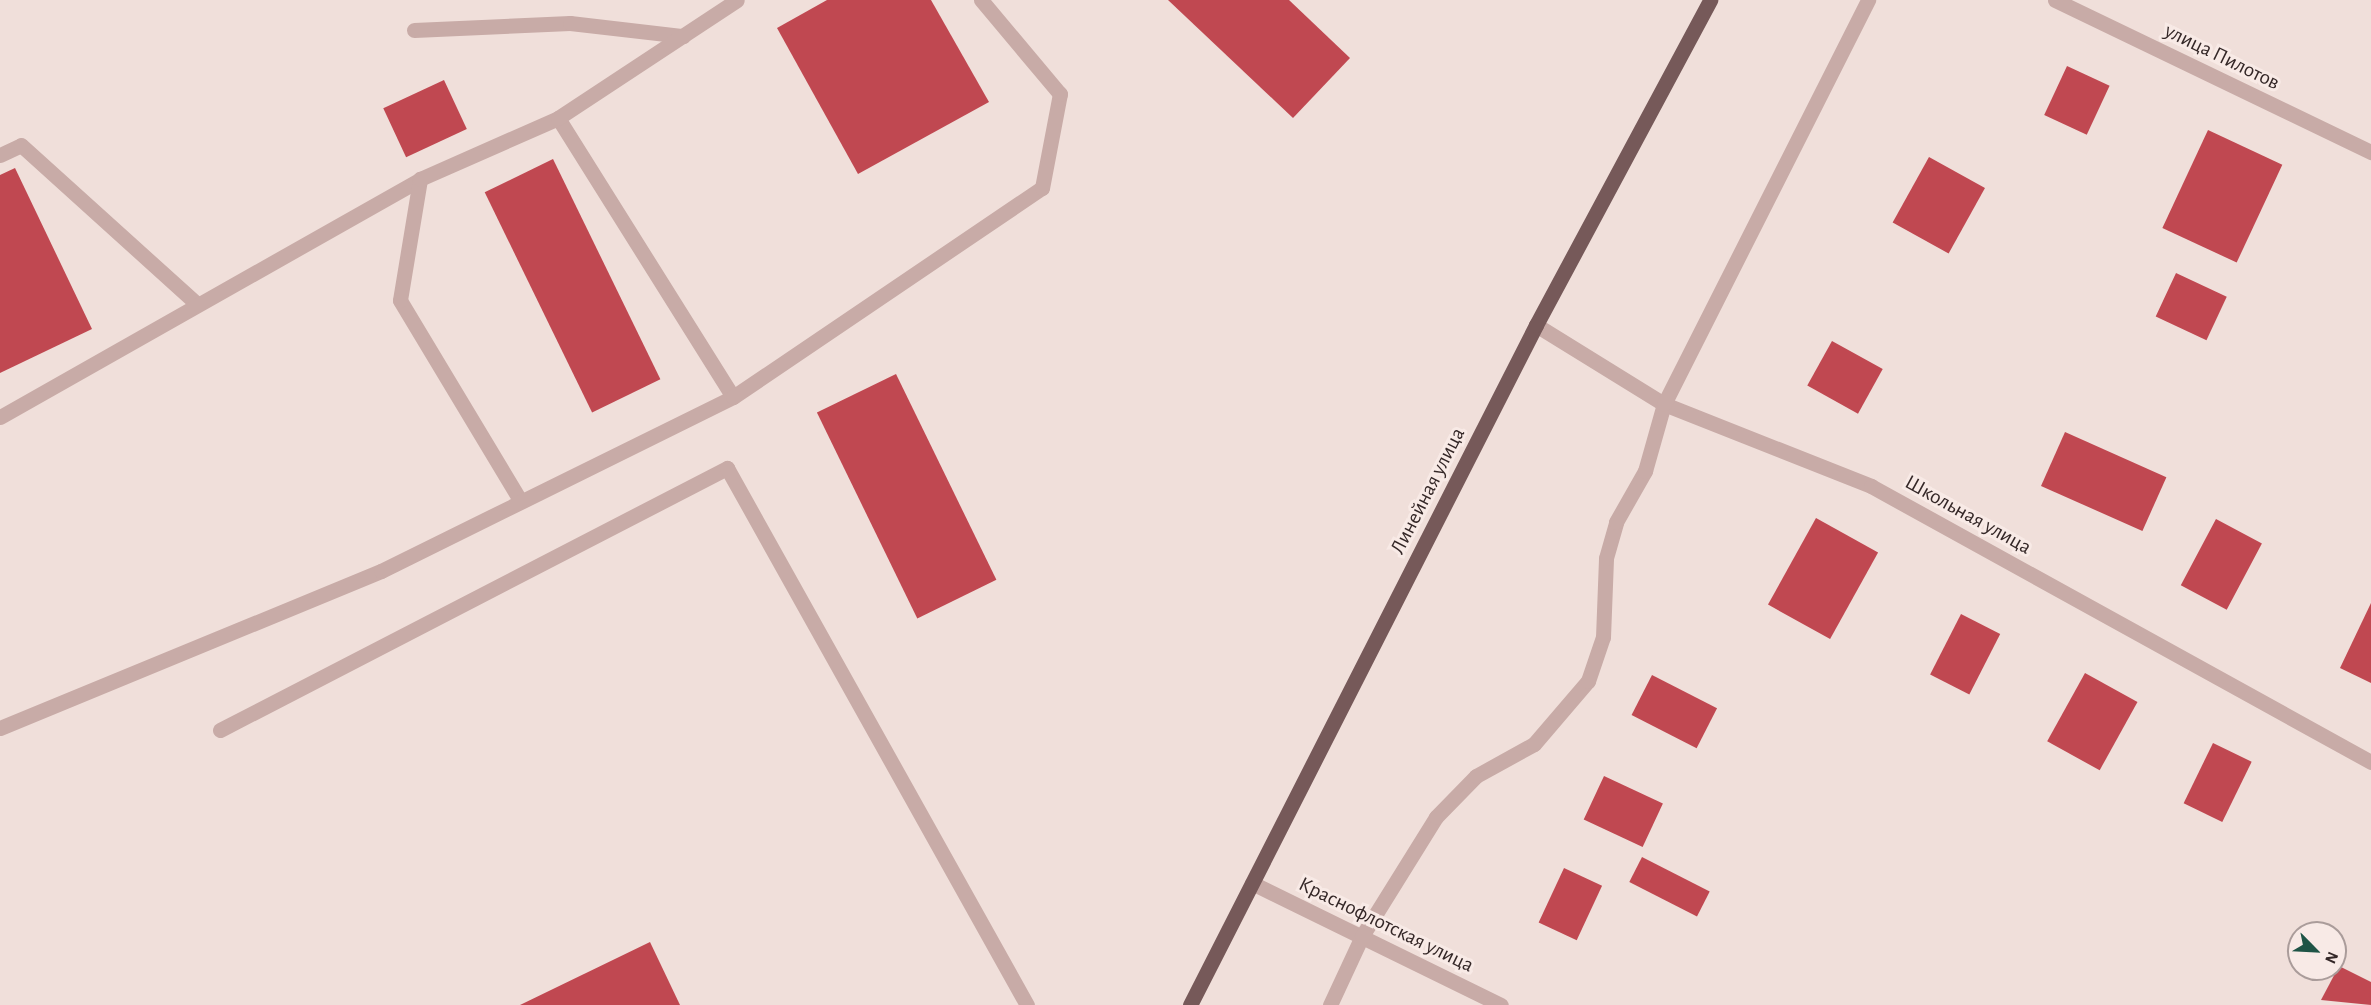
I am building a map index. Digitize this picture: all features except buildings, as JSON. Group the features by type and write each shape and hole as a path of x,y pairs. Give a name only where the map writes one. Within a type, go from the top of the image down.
{"main road":[{"name":"Линейная улица","path":"1190,1005 1536,325 1710,0"}],"street":[{"path":"0,417 420,178 558,118 737,0"},
{"path":"0,728 381,571 520,500 733,397 1042,188 1060,94 981,0"},
{"path":"1330,1005 1362,936 1436,817 1476,776 1534,744 1588,681 1603,637 1606,558 1616,522 1645,471 1664,404 1868,0"},
{"name":"улица Пилотов","path":"2055,0 2371,152"},
{"path":"414,30 570,23 683,36"},
{"path":"558,118 733,397"},
{"path":"0,155 21,145 197,304"},
{"path":"420,178 400,300 520,500"},
{"name":"Школьная улица","path":"1536,325 1664,404 1871,486 2371,762"},
{"path":"220,730 727,468 1027,1005"},
{"name":"Краснофлотская улица","path":"1252,883 1501,1005"}]}
